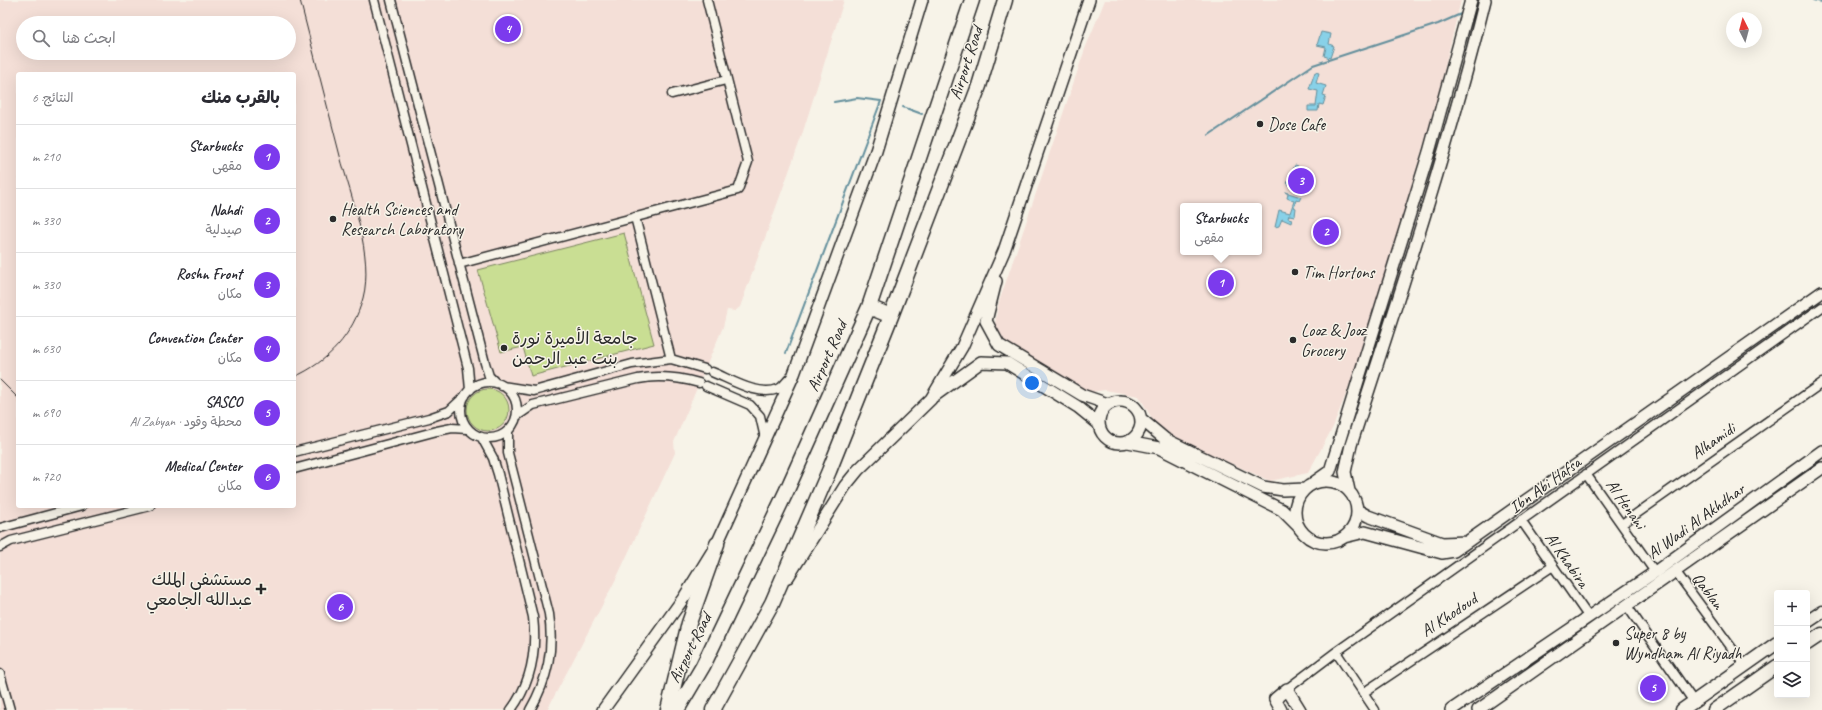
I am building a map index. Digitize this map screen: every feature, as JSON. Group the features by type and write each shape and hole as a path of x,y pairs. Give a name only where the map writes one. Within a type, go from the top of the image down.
{"highway":[{"name":"Airport Road","path":"713,710 772,603 829,471 891,316 979,86 1005,0"},
{"name":"Airport Road","path":"677,710 703,666 783,497 869,306 972,1"},
{"path":"869,306 891,316"},
{"path":"668,710 689,623 717,544"}],"main road":[{"path":"1810,620 1822,612"},
{"path":"1810,642 1822,634"},
{"path":"1682,710 1774,645"},
{"path":"1714,710 1774,668"}],"street":[{"path":"374,0 468,368 467,393 462,404 461,413 463,421 468,429 482,438 501,436 514,424 517,416 515,399 510,391 489,376 391,0"},
{"path":"459,264 738,190 748,162 726,80 726,71 707,0"},
{"path":"603,710 686,596 717,544 794,374 876,151 922,0"},
{"path":"1089,0 1004,251 986,321 999,345 1082,395 1108,404"},
{"path":"1298,527 1295,517 1295,507 1298,497 1309,486 1330,471 1430,152 1471,0"},
{"path":"1349,491 1345,472 1352,445 1422,225 1464,84 1485,0"},
{"path":"672,94 726,80"},
{"path":"635,218 671,359"},
{"path":"931,399 962,347 1004,251"},
{"path":"1344,537 1365,532 1442,553 1454,551 1822,292"},
{"name":"Ibn Abi Hafsa","path":"1287,689 1336,652 1822,307"},
{"path":"296,451 429,418 449,411 467,393 482,384 499,384 534,392 632,364 671,359 708,370 753,389 768,391 779,389 794,374"},
{"path":"772,603 854,475 931,399 981,362 1007,363 1078,407 1099,424"},
{"path":"517,416 533,405 638,379 652,377 676,377 702,384 750,405 760,416 765,438"},
{"name":"Alhamidi","path":"1622,524 1822,383"},
{"path":"1120,400 1127,401 1138,410 1142,419 1165,439 1263,487 1284,490 1309,486 1323,481 1333,481 1342,485 1349,491 1355,500 1357,510 1356,520 1352,530 1344,537 1335,542 1324,543 1314,541 1305,535 1282,510 1180,458 1159,448 1128,442 1117,443 1110,441 1101,431 1099,424 1102,411 1108,404 1120,400"},
{"path":"1128,442 1136,436 1140,430 1142,419"},
{"path":"296,468 437,431 452,428 468,429"},
{"path":"508,431 508,453 549,614 551,631 549,664 543,684 530,710"},
{"path":"482,438 493,458 498,474 533,616 535,633 534,652 528,680 511,710"},
{"name":"Al Wadi Al Akhdhar","path":"1588,616 1655,572 1822,451"},
{"name":"Al Wadi Al Akhdhar","path":"1478,710 1822,468"},
{"name":"Al Henani","path":"1586,474 1655,572"},
{"path":"0,528 75,508"},
{"path":"0,547 12,541 142,508"},
{"path":"1357,510 1368,516 1442,543 1468,542"},
{"name":"Al Khabira","path":"1522,520 1588,616"},
{"name":"Al Khodoud","path":"1363,693 1553,566"},
{"name":"Qablan","path":"1676,572 1745,666"},
{"path":"1627,606 1694,702"},
{"path":"1451,710 1588,616"},
{"path":"1336,652 1375,710"},
{"path":"0,674 10,710"},
{"path":"1281,710 1275,699 1287,689 1300,710"}],"shaded area":[{"name":"جامعة الأميرة نورة بنت عبد الرحمن","path":"0,0 844,0 801,138 740,307 735,311 727,310 723,327 674,442 675,453 617,577 547,710 0,710"},
{"path":"1105,0 1461,0 1437,100 1360,358 1333,427 1308,473 1270,481 1164,433 1154,422 1139,396 1105,390 1084,393 1006,346 998,334 995,325 999,302 1085,49"}],"green space":[{"path":"624,233 654,344 531,376 523,347 501,352 478,270"},
{"path":"484,389 492,389 503,395 509,406 509,414 503,425 492,431 484,431 473,425 467,414 467,406 473,395"}],"water":[{"path":"1321,32 1331,34 1329,44 1334,46 1330,58 1324,56 1326,47 1317,45"},
{"path":"1315,72 1319,73 1316,83 1326,86 1323,95 1326,96 1323,105 1319,104 1318,111 1308,111 1308,106 1316,106 1318,91 1309,89"},
{"path":"1295,165 1298,166 1294,181 1303,184 1301,190 1287,184"},
{"path":"1285,192 1301,197 1299,201 1296,200 1294,207 1296,208 1295,216 1289,215 1288,218 1292,219 1291,223 1282,219 1279,226 1275,227 1279,210 1290,213 1294,201 1287,198 1288,194"}],"waterway":[{"path":"1813,0 1822,2"},
{"path":"1209,135 1313,65 1438,24 1463,13"},
{"path":"786,353 881,101 857,98 834,102"},
{"path":"903,107 922,114"}],"tram line":[{"path":"296,376 318,364 338,346 353,324 359,311 366,282 366,264 360,227 300,0"},
{"path":"0,380 16,396"}],"place":[{"name":"Convention Center","path":"508,29"},
{"name":"Dose Cafe","path":"1260,124"},
{"name":"Roshn Front","path":"1301,181"},
{"name":"Health Sciences and Research Laboratory","path":"333,219"},
{"name":"Nahdi","path":"1326,232"},
{"name":"Tim Hortons","path":"1295,272"},
{"name":"Starbucks","path":"1221,283"},
{"name":"Looz & Jooz Grocery","path":"1293,340"},
{"name":"جامعة الأميرة نورة بنت عبد الرحمن","path":"504,348"},
{"name":"مستشفى الملك عبدالله الجامعي","path":"261,589"},
{"name":"Medical Center","path":"340,607"},
{"name":"Super 8 by Wyndham Al Riyadh","path":"1616,643"},
{"name":"SASCO","path":"1653,688"}]}
